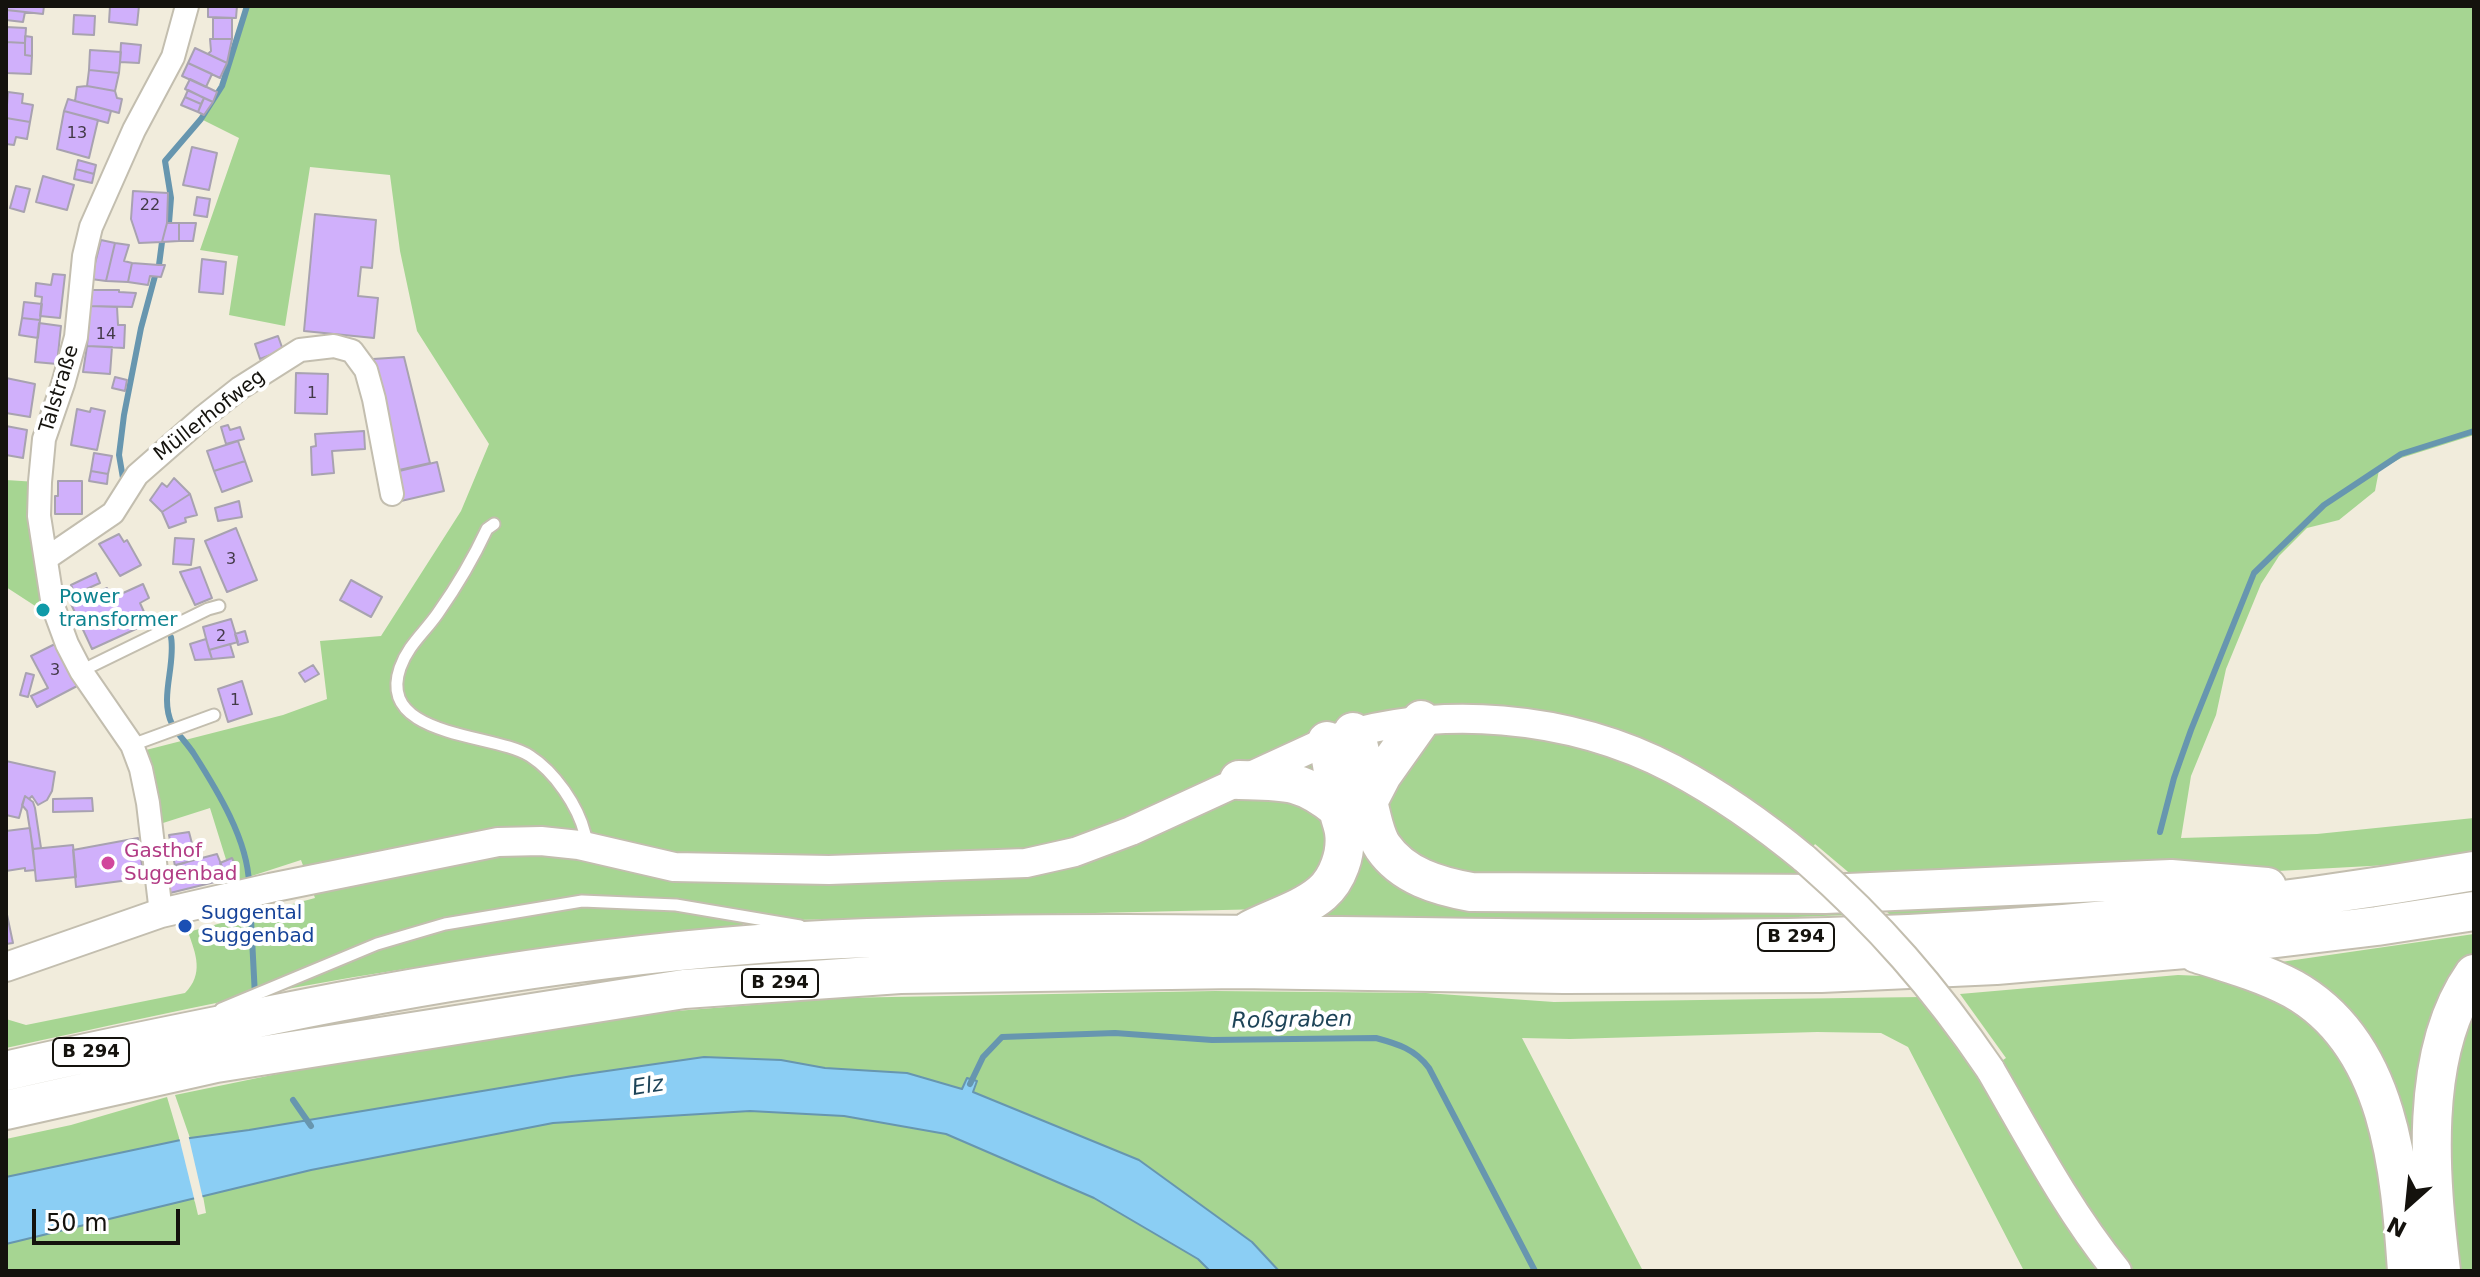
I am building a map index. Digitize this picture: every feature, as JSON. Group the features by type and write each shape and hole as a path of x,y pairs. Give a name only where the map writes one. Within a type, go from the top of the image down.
{"highway":[{"path":"1353,806 1382,775 1421,720"},
{"name":"B 294","path":"1245,933 1304,905 1323,892 1336,876 1353,806 1335,769 1340,736"},
{"path":"1239,780 1298,784 1353,806 1381,846 1398,863 1443,887 1471,892 1825,894 2171,879 2346,894"},
{"name":"B 294","path":"6,1071 380,993 564,963 672,951 868,938 1245,933 1594,939 1832,937 2198,912 2346,894 2474,871"},
{"name":"B 294","path":"6,1110 216,1063 684,989 900,974 1238,969 1564,974 1821,973 1996,965 2185,949 2474,911"},
{"path":"2185,949 2246,969 2293,989 2321,1009 2349,1037 2383,1107 2394,1150 2407,1271"},
{"path":"2441,1271 2434,1196 2434,1121 2439,1060 2453,1011 2474,974"}],"street":[{"name":"Talstraße","path":"161,913 141,769 132,745 81,671 67,644 53,606 39,516 44,439 76,337 84,256 91,227 134,130 173,57 187,6"},
{"name":"Müllerhofweg","path":"47,558 113,513 137,475 240,388 300,350 334,346 352,351 366,370 392,494"},
{"path":"6,967 161,913 498,842 541,841 579,845 674,867 829,870 1026,863 1075,852 1109,839 1340,736 1421,720 1520,723 1565,731 1643,756 1672,769 1722,798 1805,859 1858,906 1906,957 1952,1013 1990,1069 2057,1187 2117,1271"}],"lane":[{"path":"494,524 487,529 454,591 431,624 412,642 401,663 398,675 403,703 421,722 444,731 495,741 529,755 546,769 561,788 581,817 585,834"},
{"path":"81,671 219,606"},
{"path":"132,745 214,715"},
{"path":"175,1034 270,987 377,944 445,924 582,901 676,905 868,938"}],"green space":[{"path":"247,6 2474,6 2474,435 2401,458 2379,470 2375,491 2339,520 2307,528 2279,556 2261,584 2226,669 2216,715 2191,776 2181,838 2317,834 2474,818 2474,852 2407,864 2259,872 2192,896 1893,918 1847,871 1815,844 1805,859 1847,915 1547,922 1356,919 1266,909 795,920 751,913 739,930 573,946 408,968 225,1001 6,1048 6,1019 26,1025 185,993 195,979 197,964 188,932 315,898 301,860 233,882 210,808 163,823 146,750 283,715 327,699 320,641 381,636 461,511 489,444 417,331 400,251 390,175 310,167 285,326 229,315 238,256 200,250 239,138 201,119 222,86"},
{"path":"6,480 37,482 46,613 6,587"},
{"path":"2474,934 2474,1271 2024,1271 1908,1047 1881,1033 1522,1038 1643,1271 1279,1271 1252,1242 1139,1160 973,1092 967,1078 963,1089 907,1073 825,1068 781,1060 704,1057 190,1138 175,1095 437,1041 614,1016 838,998 1215,991 1426,993 1554,1002 1921,997 1977,1077 2006,1058 1960,994 2178,975 2229,977 2274,963"},
{"path":"167,1097 180,1141 6,1177 6,1139 71,1125"},
{"path":"750,1111 844,1116 946,1134 1094,1198 1199,1259 1210,1271 6,1271 6,1244 194,1198 198,1215 206,1213 203,1196 311,1170 553,1123"}],"water":[{"name":"Elz","path":"704,1057 781,1060 825,1068 907,1073 962,1089 967,1078 977,1081 973,1092 1139,1160 1252,1242 1279,1271 1210,1271 1198,1259 1094,1198 946,1134 844,1116 750,1111 553,1123 311,1170 6,1244 6,1177 190,1138"}],"pier":[{"path":"188,1134 203,1199 195,1202 179,1137"}],"building":[{"path":"7,6 44,6 43,14 7,10"},
{"path":"110,6 139,6 137,25 109,22"},
{"path":"208,6 237,6 236,18 208,17"},
{"path":"6,10 25,12 23,22 6,20"},
{"path":"74,15 95,16 94,35 73,34"},
{"path":"213,18 232,18 232,39 213,39"},
{"path":"6,27 26,28 25,43 6,42"},
{"path":"25,36 32,37 32,56 25,55"},
{"path":"210,39 232,39 227,63 208,54 211,51"},
{"path":"6,42 25,43 25,55 32,56 31,74 6,73"},
{"path":"121,43 141,45 139,63 120,62"},
{"path":"195,48 227,63 220,78 188,63"},
{"path":"90,50 121,52 119,73 89,70"},
{"path":"188,63 212,74 206,87 182,76"},
{"path":"89,70 119,73 115,91 87,86"},
{"path":"190,79 217,92 213,102 185,89"},
{"path":"77,87 115,91 117,98 122,99 119,113 75,101"},
{"path":"188,90 204,98 201,104 185,97"},
{"path":"8,92 23,94 22,103 33,105 30,122 6,118"},
{"path":"185,97 201,104 198,112 181,105"},
{"path":"204,98 213,102 204,115 198,112"},
{"path":"68,99 111,111 108,123 64,111"},
{"path":"64,111 98,120 89,158 57,149"},
{"path":"6,118 30,122 27,139 16,137 14,145 6,144"},
{"path":"192,147 217,153 209,190 183,185"},
{"path":"78,160 96,165 94,174 76,169"},
{"path":"76,169 94,174 92,183 74,179"},
{"path":"43,176 74,185 67,210 36,202"},
{"path":"16,186 30,189 24,212 10,208"},
{"path":"133,191 168,193 167,223 162,242 139,243 131,219"},
{"path":"197,197 210,199 207,217 194,215"},
{"path":"315,214 376,220 372,268 361,267 358,296 378,298 374,338 304,331"},
{"path":"167,223 179,223 179,241 162,242"},
{"path":"179,223 196,223 193,241 179,241"},
{"path":"101,240 115,243 106,281 91,279"},
{"path":"115,243 129,245 124,261 132,263 128,282 106,281"},
{"path":"202,259 226,262 223,294 199,292"},
{"path":"132,263 165,265 161,277 150,276 148,285 128,282"},
{"path":"53,274 65,275 60,318 40,316 42,297 35,296 36,283 51,285"},
{"path":"90,290 136,293 132,307 90,306"},
{"path":"24,302 42,304 40,320 22,318"},
{"path":"90,306 117,307 118,325 125,325 124,348 87,346"},
{"path":"22,318 40,320 38,338 19,335"},
{"path":"39,323 61,326 57,364 35,362"},
{"path":"278,336 283,350 260,359 255,344"},
{"path":"87,346 112,347 110,374 83,372"},
{"path":"404,357 430,463 399,470 373,359"},
{"path":"296,373 328,374 327,414 295,413"},
{"path":"115,377 127,380 125,391 112,388"},
{"path":"6,378 35,384 30,417 6,413"},
{"path":"91,408 105,411 97,450 71,445 77,409 90,412"},
{"path":"228,425 230,430 240,427 244,439 226,444 221,427"},
{"path":"6,426 27,430 23,458 6,455"},
{"path":"364,431 365,449 332,451 334,473 312,475 311,447 316,446 315,434"},
{"path":"238,441 245,461 214,471 207,451"},
{"path":"94,453 112,456 108,474 91,471"},
{"path":"245,461 252,481 222,492 214,471"},
{"path":"437,462 444,491 401,501 395,472"},
{"path":"91,471 108,474 107,484 89,481"},
{"path":"174,478 190,494 162,512 150,500 162,483 167,487"},
{"path":"58,481 82,481 82,514 55,514"},
{"path":"190,494 197,515 169,528 162,512"},
{"path":"239,501 242,517 218,521 215,508"},
{"path":"236,528 257,580 227,592 205,541"},
{"path":"119,534 124,542 127,540 141,565 120,576 99,544"},
{"path":"175,538 194,539 191,565 173,564"},
{"path":"200,567 212,598 195,605 180,572"},
{"path":"96,573 100,583 75,594 71,585"},
{"path":"351,580 382,597 371,617 340,600"},
{"path":"143,584 149,598 140,603 149,623 92,649 71,604 107,588 112,598"},
{"path":"231,619 238,642 209,650 203,627"},
{"path":"245,631 248,642 238,645 235,634"},
{"path":"206,639 212,659 195,660 190,644"},
{"path":"57,643 79,685 37,707 31,696 48,688 31,656"},
{"path":"230,644 234,657 212,659 209,650"},
{"path":"313,665 319,674 305,682 299,673"},
{"path":"26,673 34,675 28,697 20,695"},
{"path":"242,681 252,714 228,722 218,689"},
{"path":"6,761 55,772 47,800 38,805 32,796 29,799 25,796 19,818 6,815"},
{"path":"25,796 35,808 41,848 33,849 27,811 22,805"},
{"path":"92,798 93,811 53,812 53,799"},
{"path":"30,828 35,870 6,871 6,831"},
{"path":"189,832 196,859 175,866 169,835"},
{"name":"Gasthof Suggenbad","path":"138,838 144,878 76,887 73,850"},
{"path":"73,845 76,877 36,881 33,849"},
{"path":"217,854 227,879 170,893 164,868"},
{"path":"232,858 238,871 225,875 220,863"},
{"path":"6,910 13,943 6,944"}],"waterway":[{"path":"169,223 171,198 165,161 201,119 222,86 247,6"},
{"path":"159,265 162,242"},
{"path":"124,484 119,455 124,415 155,276"},
{"path":"2160,832 2191,730 2254,573 2324,505 2401,454 2474,431"},
{"path":"171,637 168,714 230,816 243,850 249,884"},
{"path":"250,900 255,996"},
{"name":"Roßgraben","path":"970,1084 983,1057 1002,1037 1115,1033 1212,1040 1376,1038 1392,1043 1412,1052 1429,1068 1535,1271"},
{"path":"293,1100 311,1126"}],"place":[{"name":"Power transformer","path":"43,610"},
{"name":"Gasthof Suggenbad","path":"108,863"},
{"name":"Suggental Suggenbad","path":"185,926"}]}
